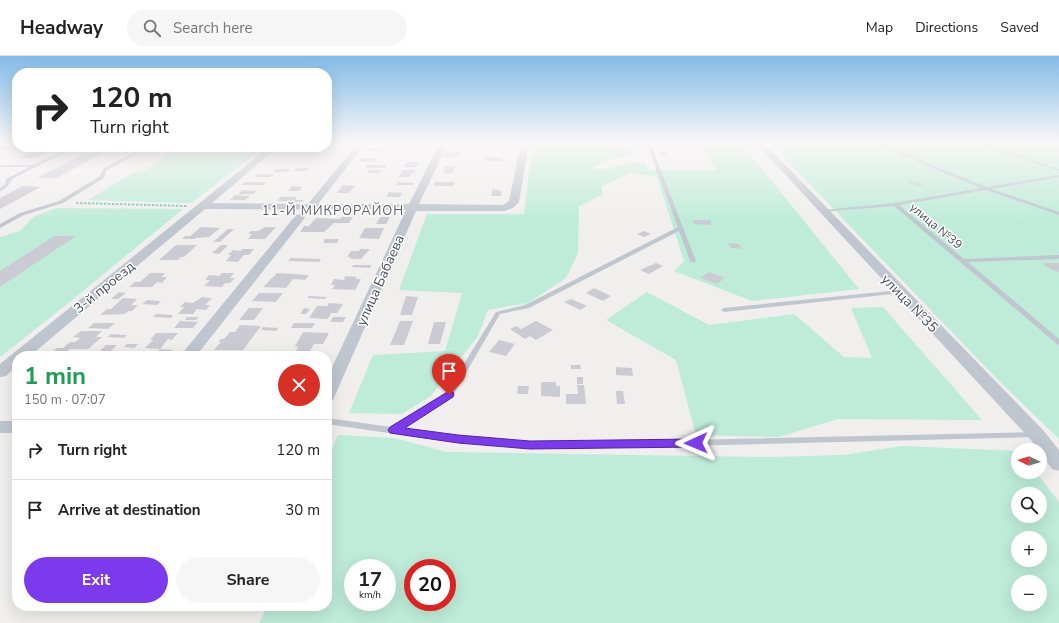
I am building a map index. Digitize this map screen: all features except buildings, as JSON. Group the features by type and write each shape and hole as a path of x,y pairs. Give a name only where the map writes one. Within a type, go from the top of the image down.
{"street":[{"name":"3-й проезд","path":"26,351 247,169"},
{"path":"311,206 341,169"},
{"name":"улица Бабаева","path":"332,385 431,169"},
{"path":"203,206 504,208 514,202 520,169"},
{"name":"улица №35","path":"785,169 1036,436 1059,464"},
{"path":"192,351 300,217"},
{"path":"0,372 12,362"},
{"path":"0,427 12,427"}],"lane":[{"path":"0,190 6,187 8,180 28,169"},
{"path":"0,226 22,214 61,202 102,177 105,169"},
{"path":"658,169 693,261"},
{"name":"улица №39","path":"941,169 988,189 1059,214"},
{"path":"988,189 1059,176"},
{"name":"улица №39","path":"895,204 988,189"},
{"path":"823,211 895,204"},
{"name":"улица №39","path":"895,204 963,261 1059,257"},
{"path":"393,430 449,395 498,313 527,308 681,228"},
{"path":"963,261 1059,343"},
{"path":"724,310 900,292"},
{"path":"332,422 463,440 530,445 603,445 1036,436"}],"path":[{"path":"72,203 203,206"}],"green space":[{"path":"146,169 235,169 191,203 88,200 131,174"},
{"path":"530,169 762,169 859,289 752,301 674,271 684,261 657,177 630,173 602,186 602,195 579,206 578,253 566,278 528,303 488,310 478,336 431,396 402,414 349,413 373,355 445,351 462,293 399,290 427,214 524,214"},
{"path":"795,169 1059,169 1059,439 998,380"},
{"path":"56,208 183,209 0,357 0,237 20,231 33,217"},
{"path":"647,292 709,325 794,314 844,357 872,358 851,308 883,307 982,420 838,419 779,437 696,435 676,360 606,320"},
{"path":"338,435 394,438 447,452 771,457 843,455 902,446 1011,451 1011,479 1041,479 1059,502 1059,623 259,623 265,611 332,611 332,450"}],"district":[{"name":"11-Й МИКРОРАЙОН","path":"333,210"}],"route":[{"path":"449,395 393,430 436,437 530,445 696,443"}]}
